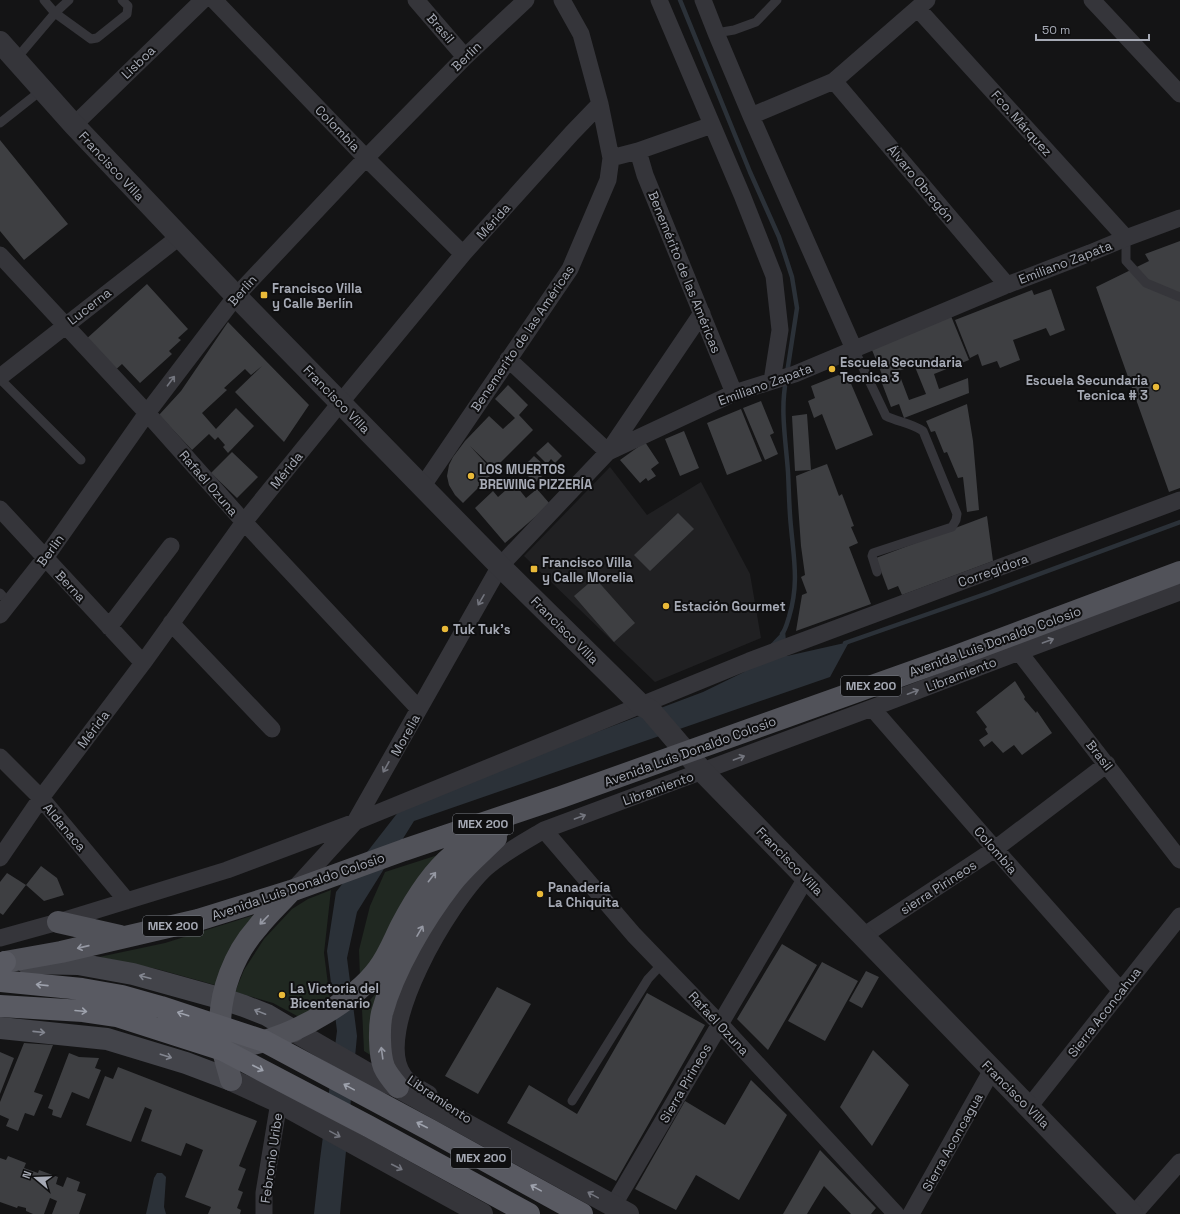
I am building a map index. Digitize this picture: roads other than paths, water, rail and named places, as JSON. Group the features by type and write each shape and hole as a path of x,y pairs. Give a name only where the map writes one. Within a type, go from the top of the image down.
{"highway":[{"name":"MEX 200","path":"1,968 82,989 122,996 264,1041 582,1214"},
{"name":"MEX 200","path":"0,1006 83,1011 117,1016 223,1050 368,1126 529,1214"},
{"path":"480,1187 511,1214"}],"main road":[{"name":"Avenida Luis Donaldo Colosio","path":"301,1027 349,997 368,981 379,968 390,950 401,925 426,886 440,868 454,854 561,797 680,746 961,664 1180,578"},
{"name":"Avenida Luis Donaldo Colosio","path":"1,968 61,952 198,920 291,891 335,874 561,797"},
{"path":"398,1088 384,1068 381,1050 382,1014 391,989 402,963 434,906 452,882 509,824"},
{"path":"231,1080 223,1050 220,1026 223,999 229,977 239,954 256,928 291,891"},
{"path":"58,922 126,937"},
{"path":"1,968 78,964 133,974 223,999 301,1027"},
{"name":"MEX 200","path":"223,1050 264,1041 301,1027"},
{"path":"0,1028 107,1039 186,1063 231,1080"}],"street":[{"name":"Lisboa","path":"74,124 203,0"},
{"name":"Colombia","path":"214,0 366,158 463,254"},
{"name":"Brasil","path":"416,0 465,57"},
{"name":"Berlin","path":"3,604 45,558 148,413 236,296 366,158 465,57 526,0"},
{"path":"562,0 580,34 600,104 611,158 638,151 712,125"},
{"path":"658,0 742,195 774,276 780,330 782,378"},
{"path":"703,0 751,116 854,349"},
{"path":"1092,0 1180,94"},
{"path":"751,116 834,81 922,4"},
{"name":"Fco. Márquez","path":"922,4 1126,238"},
{"name":"Francisco Villa","path":"0,42 74,124 236,296 500,566 645,708 702,771 1133,1214"},
{"name":"Álvaro Obregón","path":"834,81 1007,285"},
{"name":"Mérida","path":"0,858 41,798 143,663 244,522 463,254 566,139 600,104"},
{"name":"Benemérito de las Américas","path":"638,151 645,175 734,393"},
{"name":"Benemerito de las Américas","path":"422,486 570,270 608,180 611,158"},
{"name":"Emiliano Zapata","path":"500,566 608,452 734,393 782,378 1007,285 1180,218"},
{"name":"Lucerna","path":"0,378 65,325 179,237"},
{"name":"Rafaél Ozuna","path":"0,255 148,413 244,522 419,709"},
{"path":"508,359 608,452 702,313"},
{"name":"Corregidora","path":"0,938 58,922 227,870 355,822 645,708 749,661 1180,500"},
{"name":"Berna","path":"0,509 143,663"},
{"path":"109,627 171,546"},
{"name":"Morelia","path":"291,891 355,822 500,566"},
{"name":"Libramiento","path":"512,1151 484,1128 454,1108 431,1096 404,1077 399,1064 396,1039 402,1008 434,940 454,906 470,885 486,868 511,849 544,830 872,708 961,664 1019,652 1180,578"},
{"path":"171,623 272,729"},
{"name":"Brasil","path":"1019,652 1180,860"},
{"name":"Colombia","path":"872,708 1121,991"},
{"name":"Aldanaca","path":"0,757 41,798 127,901"},
{"name":"sierra Pirineos","path":"863,936 995,849 1107,764"},
{"name":"Rafaél Ozuna","path":"544,830 634,935 720,1024 896,1214"},
{"name":"Sierra Pirineos","path":"620,1210 720,1024 806,878"},
{"name":"Sierra Aconcahua","path":"1029,1107 1180,916"},
{"path":"301,1027 320,1047 370,1075 398,1088 620,1210"},
{"name":"Sierra Aconcagua","path":"911,1214 992,1070"},
{"path":"231,1080 279,1102 362,1149 412,1174 477,1213"},
{"name":"Febronio Uribe","path":"264,1214 264,1194 279,1102"},
{"path":"1133,1214 1180,1162"}],"lane":[{"path":"44,0 56,13 91,39 97,38 127,14 128,6 122,0"},
{"path":"16,59 69,0"},
{"path":"716,34 734,30 756,22 777,0"},
{"path":"0,123 43,89"},
{"path":"1126,238 1126,261 1146,283 1180,297"},
{"path":"854,349 886,416 915,426 923,431 958,514 952,527 873,554 872,556 877,572"},
{"path":"0,378 81,460"},
{"path":"572,1101 648,979 662,964"}],"waterway":[{"path":"680,0 750,172 779,237 792,277 797,308 787,373"},
{"path":"782,634 792,605 795,583 783,415 786,380"},
{"path":"845,643 988,593 1180,522"}],"place":[{"name":"Francisco Villa y Calle Berlín","path":"264,295"},
{"name":"Escuela Secundaria Tecnica 3","path":"832,369"},
{"name":"Escuela Secundaria Tecnica # 3","path":"1156,387"},
{"name":"LOS MUERTOS BREWING PIZZERÍA","path":"471,476"},
{"name":"Francisco Villa y Calle Morelia","path":"534,569"},
{"name":"Estación Gourmet","path":"666,606"},
{"name":"Tuk Tuk's","path":"445,629"},
{"name":"Panadería La Chiquita","path":"540,894"},
{"name":"La Victoria del Bicentenario","path":"282,995"}]}
